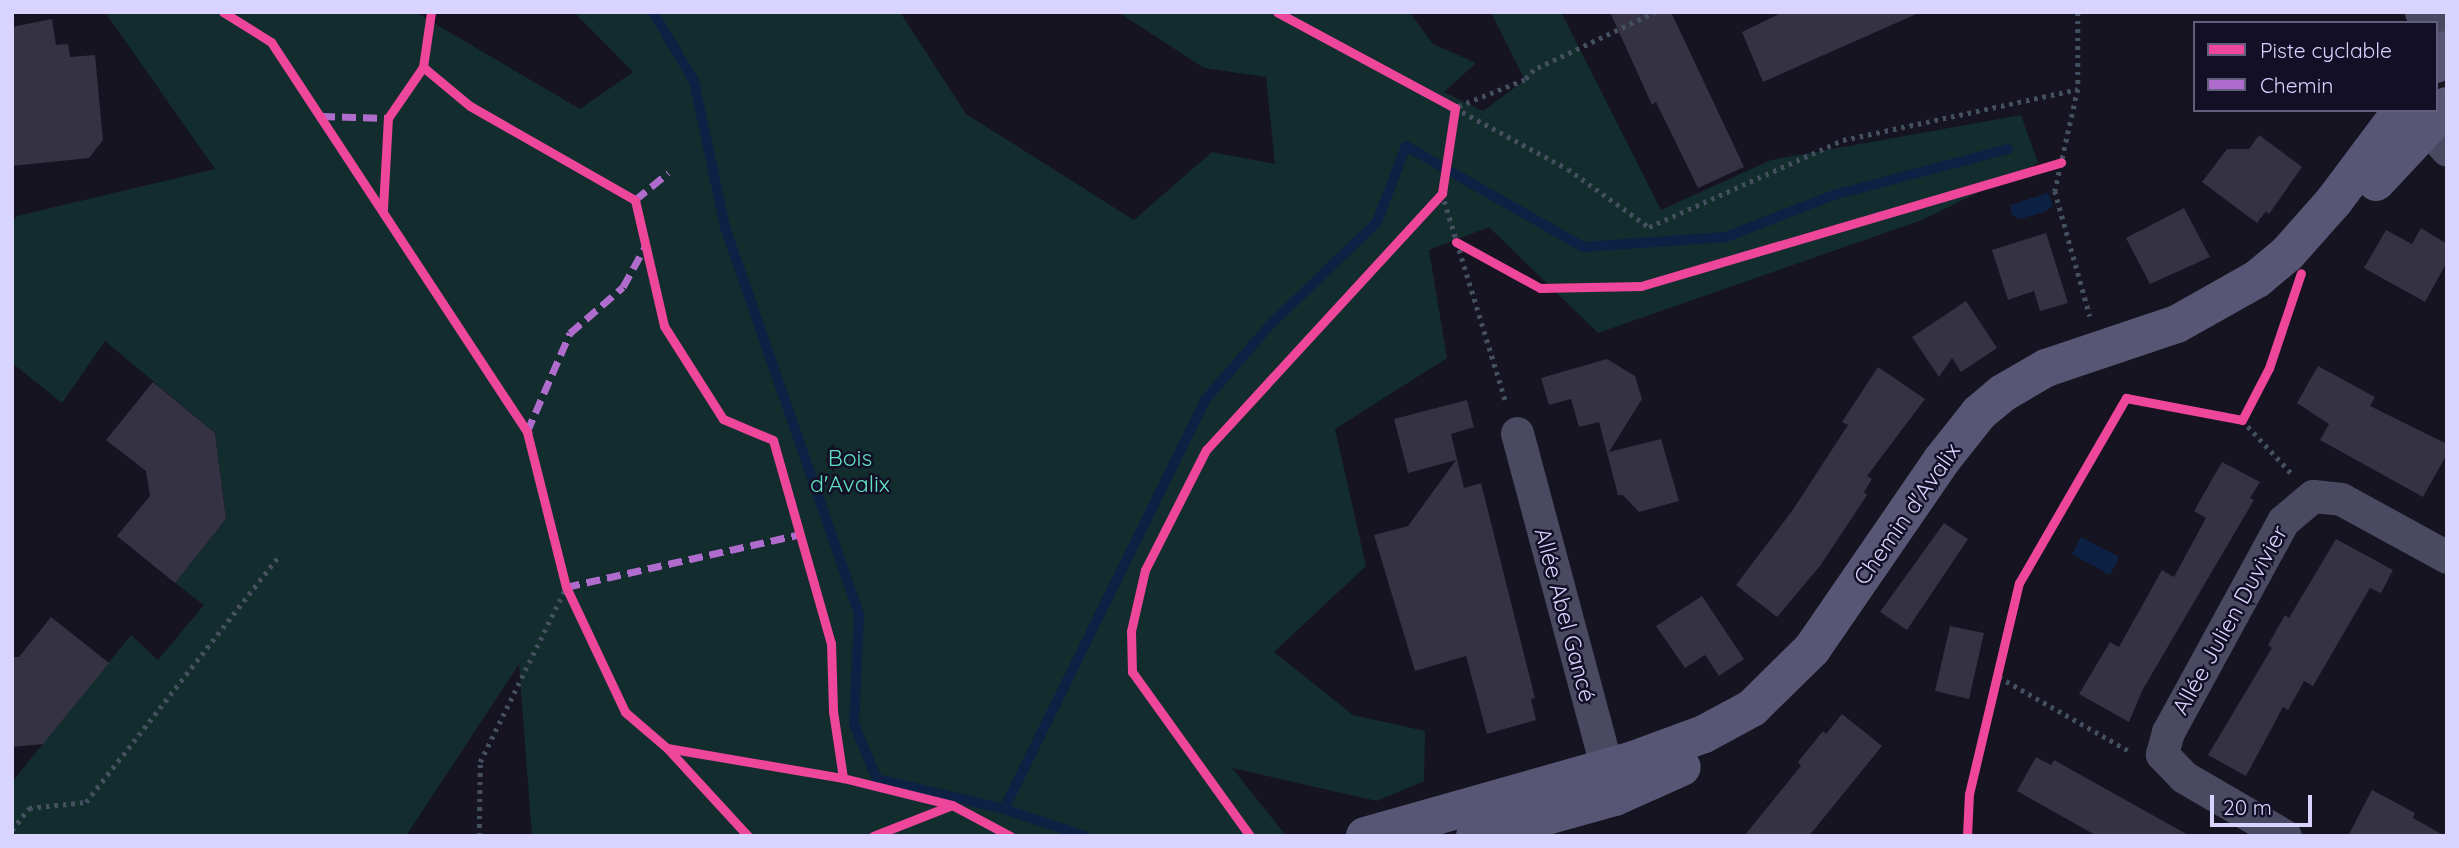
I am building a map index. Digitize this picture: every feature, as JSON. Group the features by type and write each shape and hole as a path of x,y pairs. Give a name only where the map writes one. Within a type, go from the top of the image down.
{"street":[{"path":"2421,12 2447,24"},
{"name":"Chemin d'Avalix","path":"1475,836 1610,782 1752,708 1781,684 1812,649 1941,461 1979,413 2003,393 2046,368 2177,324 2257,279 2287,254 2334,201 2427,121"},
{"name":"Chemin d'Avalix","path":"1365,836 1445,826 1702,758 1792,705 1826,668 1974,450 2014,411 2056,388 2218,330 2259,306 2301,273 2338,233 2387,167 2427,121"},
{"name":"Allée Abel Gancé","path":"1517,433 1610,782"},
{"path":"2312,496 2341,499 2447,556"},
{"name":"Allée Julien Duvivier","path":"2162,754 2168,733 2283,522 2312,496"},
{"path":"2162,754 2184,777 2284,836"}],"path":[{"path":"1656,12 1534,71 1525,80 1455,108 1568,169 1648,227 1843,139 2078,89"},
{"path":"2078,12 2078,89 2055,191 2100,350"},
{"path":"1443,193 1517,433"},
{"path":"2242,420 2312,496"},
{"path":"12,830 29,808 86,802 280,555"},
{"path":"479,836 480,762 566,587"},
{"path":"1999,677 2129,751 2162,754"}],"green space":[{"name":"Bois d'Avalix","path":"105,12 415,12 580,109 633,72 574,12 900,12 966,114 1134,220 1212,152 1275,164 1266,77 1204,68 1118,12 1409,12 1433,44 1476,63 1444,92 1483,111 1525,80 1491,12 1561,12 1661,210 1771,160 2021,115 2038,163 1922,220 1598,333 1489,227 1429,250 1447,358 1335,429 1366,566 1274,652 1353,715 1425,731 1424,781 1377,801 1232,768 1284,833 1279,836 532,836 519,664 406,836 12,836 12,782 131,635 158,660 204,605 175,583 226,519 215,433 105,341 62,403 12,363 12,223 17,216 215,169"}],"water":[{"path":"2048,193 2053,206 2045,212 2019,219 2012,215 2010,205"},
{"path":"2081,537 2119,557 2110,575 2072,554"}],"building":[{"path":"1610,12 1671,12 1744,167 1698,188 1656,102 1652,105"},
{"path":"1783,12 1921,12 1763,82 1742,32"},
{"path":"52,19 56,45 68,44 70,57 95,55 103,140 89,158 12,166 12,27"},
{"path":"2259,135 2302,167 2269,214 2266,211 2257,223 2202,182 2227,149 2249,149"},
{"path":"2184,208 2210,257 2150,284 2126,238"},
{"path":"2421,228 2447,244 2447,262 2425,302 2364,268 2386,230 2412,244"},
{"path":"2046,233 2068,303 2040,311 2034,291 2008,300 1992,250"},
{"path":"1966,301 1997,348 1961,372 1952,358 1939,377 1912,337"},
{"path":"1607,359 1635,376 1642,399 1609,452 1661,439 1679,501 1639,512 1623,495 1618,495 1599,422 1579,427 1571,399 1549,405 1541,378"},
{"path":"2318,366 2375,397 2370,406 2447,444 2447,454 2423,497 2320,440 2329,424 2297,403"},
{"path":"1878,367 1925,399 1867,476 1872,479 1864,492 1867,495 1820,566 1777,617 1736,585 1792,511 1848,425 1842,422"},
{"path":"153,382 215,433 226,519 175,583 117,536 150,496 146,471 106,440"},
{"path":"1467,400 1474,427 1451,434 1464,488 1481,483 1535,698 1531,699 1536,720 1487,734 1466,656 1415,671 1374,535 1408,526 1456,460 1408,473 1394,419"},
{"path":"2222,462 2260,482 2250,498 2254,500 2143,689 2129,722 2079,694 2110,642 2119,647 2162,570 2174,577 2206,518 2194,511"},
{"path":"1944,523 1968,539 1907,630 1880,612"},
{"path":"2336,539 2393,570 2381,593 2370,588 2313,686 2304,681 2288,710 2283,707 2246,776 2208,755 2272,648 2268,645 2285,615 2289,618"},
{"path":"1702,596 1744,659 1719,676 1705,655 1685,668 1656,626"},
{"path":"51,617 109,663 43,744 12,747 12,657 19,657"},
{"path":"1950,626 1984,633 1969,699 1935,691"},
{"path":"1842,714 1882,746 1809,836 1744,836 1801,766 1798,762 1823,731 1826,734"},
{"path":"2036,757 2051,765 2054,760 2190,836 2097,836 2017,791"},
{"path":"2372,790 2415,813 2413,818 2445,836 2348,836"}],"waterway":[{"path":"653,12 694,81 725,227 859,615 854,724 877,779 1004,809 1205,400 1270,325 1377,222 1406,146 1583,247 1726,237 1834,195 2008,149"},
{"path":"1004,809 1085,836"}],"marked path":[{"path":"321,116 388,118"},
{"path":"635,200 668,173"},
{"path":"527,432 570,333 623,287 645,247"},
{"path":"566,587 801,534"}],"cycle path":[{"path":"223,12 271,42 527,432 566,587 625,712 667,748 748,836"},
{"path":"383,209 388,118 423,67 431,12"},
{"path":"1250,836 1132,672 1131,631 1145,570 1206,450 1442,193 1455,108 1277,12"},
{"path":"423,67 470,106 635,200 664,326 723,419 773,440 831,643 833,711 843,778"},
{"path":"1456,242 1540,288 1641,286 2061,162"},
{"path":"1967,836 1969,794 2019,583 2126,398 2242,420 2269,368 2301,273"},
{"path":"667,748 843,778 952,805"},
{"path":"873,836 952,805 1010,836"}]}
